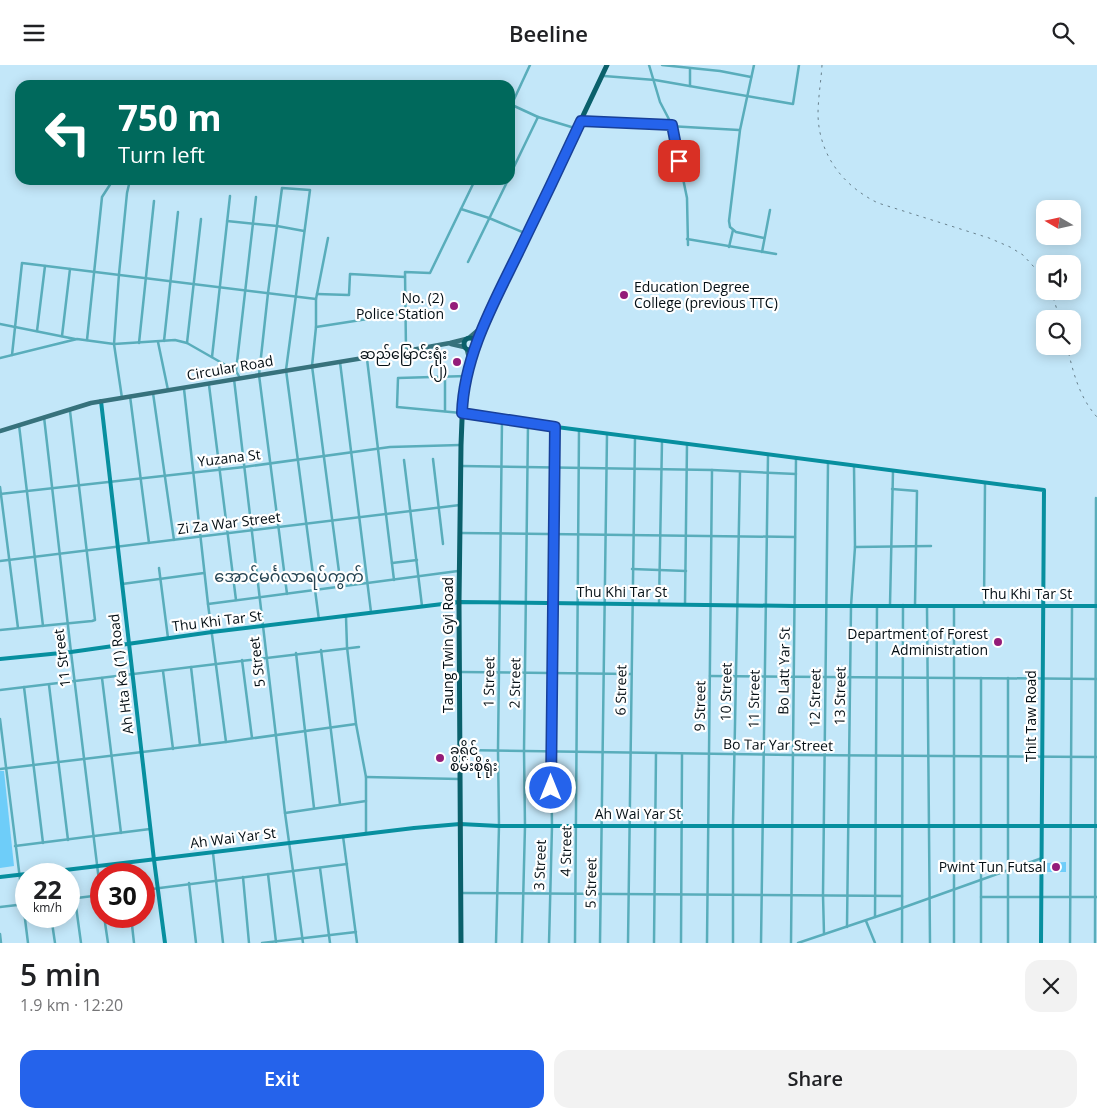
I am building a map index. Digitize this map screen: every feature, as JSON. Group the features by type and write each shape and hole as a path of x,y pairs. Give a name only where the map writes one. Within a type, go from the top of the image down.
{"highway":[{"path":"483,326 607,65"},
{"name":"Taung Twin Gyi Road","path":"461,943 459,603 462,413 466,376 483,326"},
{"path":"468,338 476,341 475,346 470,350 465,348 463,344 468,338"}],"main road":[{"name":"Circular Road","path":"0,431 101,401 450,343 468,338 483,326"},
{"path":"450,343 465,348 470,362"}],"street":[{"path":"515,97 530,65"},
{"path":"649,65 660,102 672,125 687,198 688,245"},
{"path":"662,65 751,77"},
{"path":"754,65 740,130 729,221 730,227 733,230 764,238"},
{"path":"602,76 610,75 655,80 793,104 799,65"},
{"path":"690,69 690,86"},
{"path":"515,108 578,129"},
{"path":"515,165 538,117"},
{"path":"581,121 740,130"},
{"path":"87,340 102,197 110,185"},
{"path":"122,397 114,344 129,185"},
{"path":"406,351 405,272 430,273 473,185"},
{"path":"468,262 505,185"},
{"path":"287,595 280,527 259,375 282,188 310,190 286,370 319,620"},
{"path":"212,357 230,196"},
{"path":"236,371 256,197"},
{"path":"139,343 154,201"},
{"path":"461,209 489,217 527,234"},
{"path":"762,252 770,210"},
{"path":"164,341 178,212"},
{"path":"187,343 201,219"},
{"path":"227,221 304,231"},
{"path":"729,247 733,230"},
{"path":"328,238 316,299 316,327 312,366 341,587"},
{"path":"687,239 776,254"},
{"path":"12,355 22,263 316,299"},
{"path":"38,331 45,265"},
{"path":"62,336 70,269"},
{"path":"317,294 349,295 350,274 405,277"},
{"path":"316,327 406,313"},
{"path":"0,324 114,344 175,340 187,343 236,371 240,378"},
{"path":"0,358 77,339"},
{"path":"158,342 168,390"},
{"path":"366,357 394,580"},
{"path":"340,361 371,614"},
{"path":"466,376 398,377 397,407 462,413 528,424 985,483 984,605"},
{"path":"444,411 445,377"},
{"name":"5 Street","path":"234,379 285,813 303,943"},
{"path":"208,383 236,600"},
{"path":"184,387 200,537 226,742"},
{"path":"153,392 174,540"},
{"path":"130,396 149,543"},
{"name":"Ah Hta Ka (1) Road","path":"101,401 128,644 165,943"},
{"path":"0,630 92,621 95,619 69,409"},
{"name":"11 Street","path":"44,417 97,863"},
{"name":"1 Street","path":"496,943 500,826 498,750 502,420"},
{"name":"2 Street","path":"522,943 525,826 524,751 528,424"},
{"path":"19,425 43,626"},
{"name":"3 Street","path":"549,943 552,826 551,751 555,427"},
{"name":"4 Street","path":"575,943 579,430"},
{"name":"5 Street","path":"600,943 608,434"},
{"name":"6 Street","path":"628,943 634,437"},
{"path":"660,604 662,441"},
{"path":"685,604 687,444"},
{"name":"Yuzana St","path":"0,494 244,467 377,448 461,445"},
{"name":"11 Street","path":"761,943 768,455"},
{"name":"Bo Latt Yar St","path":"791,943 796,458"},
{"path":"433,459 443,545"},
{"path":"404,460 422,607"},
{"name":"12 Street","path":"824,934 824,755 828,462"},
{"path":"461,466 712,470 796,474"},
{"name":"13 Street","path":"847,927 851,606 855,547 854,466"},
{"name":"9 Street","path":"707,943 712,470"},
{"path":"890,605 893,471"},
{"name":"10 Street","path":"733,943 733,825 740,472"},
{"name":"Thit Taw Road","path":"985,483 1044,490 1042,943"},
{"path":"0,487 18,628"},
{"path":"892,489 917,491 915,605"},
{"path":"1095,943 1096,498"},
{"name":"Zi Za War Street","path":"0,561 460,505"},
{"path":"460,533 795,537"},
{"path":"855,547 930,547"},
{"path":"392,563 417,560"},
{"path":"159,568 168,638"},
{"path":"632,569 686,571"},
{"path":"208,604 460,571"},
{"path":"122,584 205,573"},
{"name":"Thu Khi Tar St","path":"0,659 71,652 212,632 459,603 1096,606"},
{"path":"875,917 877,605"},
{"path":"902,943 903,605"},
{"path":"927,605 930,943"},
{"path":"954,605 954,943"},
{"path":"1070,943 1072,605"},
{"path":"346,617 347,647 356,725 366,777 366,833"},
{"path":"0,690 321,650 359,647"},
{"path":"321,650 340,804"},
{"path":"296,653 314,809"},
{"path":"242,660 252,738"},
{"path":"190,667 200,745"},
{"path":"163,671 173,749"},
{"path":"460,671 631,674"},
{"path":"710,676 1071,677 1096,679"},
{"path":"102,678 121,833"},
{"path":"981,678 981,943"},
{"path":"1008,678 1008,943"},
{"path":"49,684 68,840"},
{"path":"24,687 42,843"},
{"path":"0,719 17,863"},
{"path":"0,769 356,725"},
{"name":"Bo Tar Yar Street","path":"460,750 764,755 1096,757"},
{"path":"654,943 656,753"},
{"path":"681,943 682,753"},
{"path":"366,777 460,779"},
{"path":"285,813 366,801"},
{"name":"Ah Wai Yar St","path":"126,863 366,833 460,824 500,826 1096,826"},
{"path":"15,846 150,829"},
{"path":"343,836 357,943"},
{"path":"213,852 223,943"},
{"path":"798,943 866,921 1042,858"},
{"path":"155,887 347,864"},
{"path":"320,867 330,943"},
{"path":"268,874 276,942"},
{"path":"0,877 15,875"},
{"path":"243,877 249,943"},
{"path":"190,883 196,943"},
{"path":"461,893 902,896"},
{"path":"981,897 1096,897"},
{"path":"0,907 15,905"},
{"path":"866,921 875,943"},
{"path":"26,928 28,943"},
{"path":"53,928 55,943"},
{"path":"79,928 81,943"},
{"path":"106,928 108,943"},
{"path":"132,928 134,943"},
{"path":"262,943 356,932"},
{"path":"0,933 1,943"}],"shaded area":[{"path":"0,771 4,771 14,866 0,868"},
{"name":"Pwint Tun Futsal","path":"1066,862 1066,872 1046,872 1046,863"}],"railway":[{"path":"822,65 818,109 819,130 828,156 835,168 854,188 878,203 989,238 1010,247 1023,255 1036,269"},
{"path":"1054,300 1057,310"},
{"path":"1069,355 1081,393 1097,417"}],"place":[{"name":"Education Degree College (previous TTC)","path":"624,295"},
{"name":"No. (2) Police Station","path":"454,306"},
{"name":"ဆည်မြောင်းရုံး (၂)","path":"457,362"},
{"name":"Department of Forest Administration","path":"998,642"},
{"name":"ခရိုင် စိမ်းစိုရုံး","path":"440,758"},
{"name":"Pwint Tun Futsal","path":"1056,867"}],"district":[{"name":"အောင်မင်္ဂလာရပ်ကွက်","path":"289,576"}],"route":[{"path":"551,788 555,427 462,413 466,376 478,337 581,121 672,125 679,161"}]}
